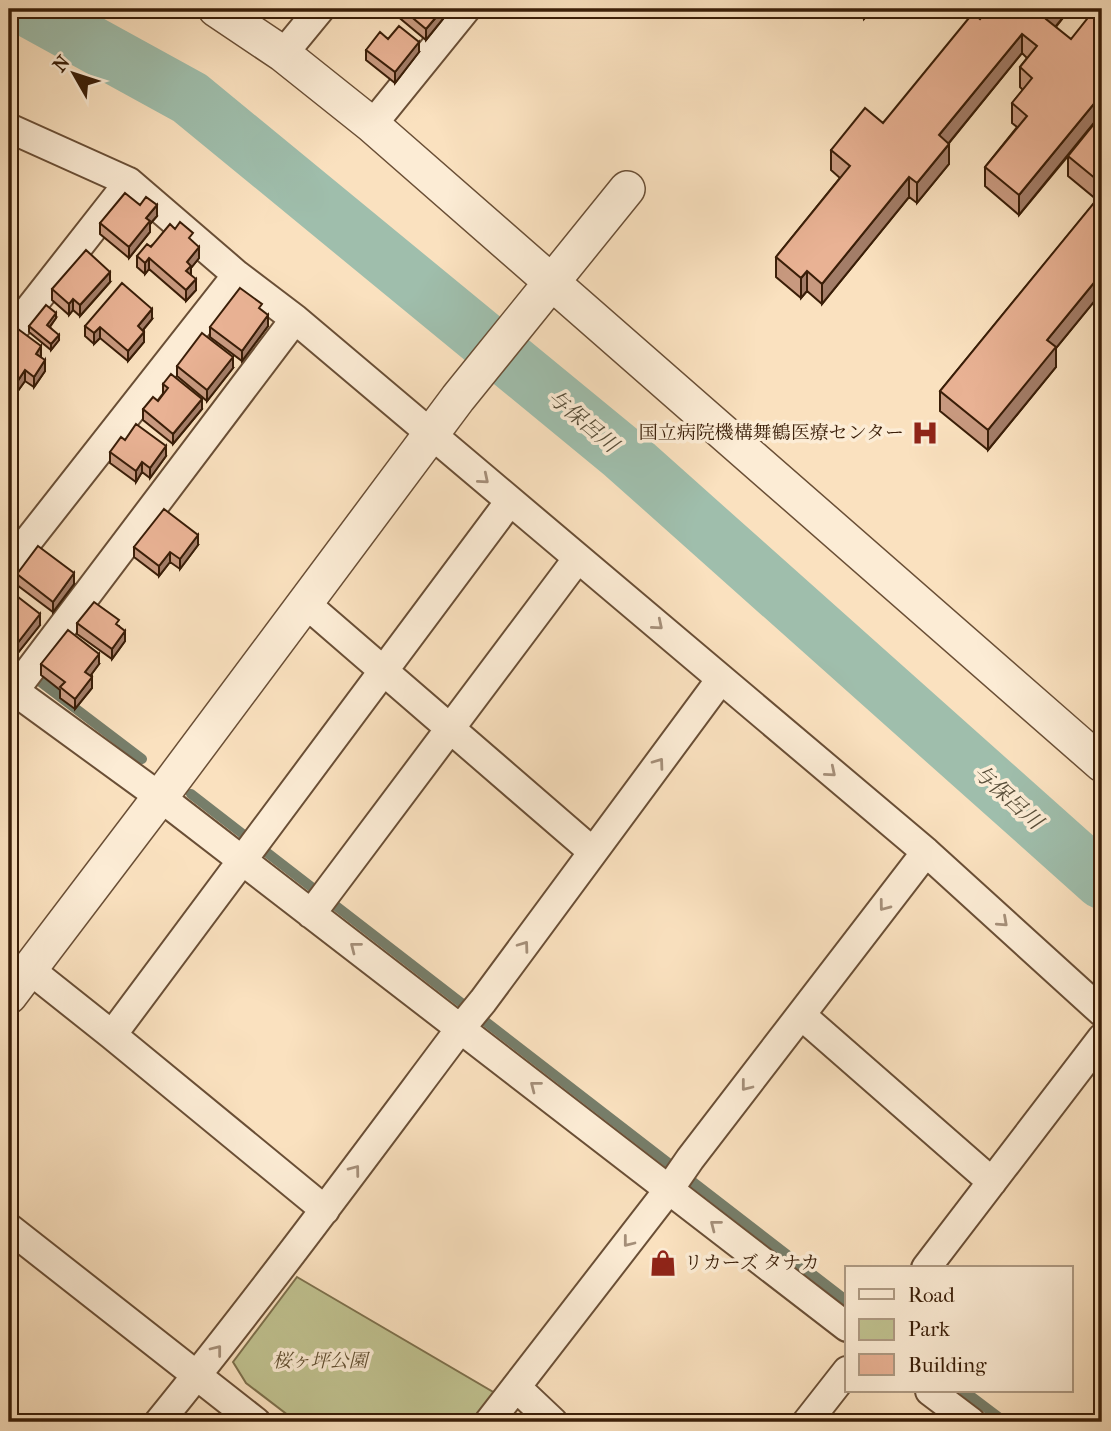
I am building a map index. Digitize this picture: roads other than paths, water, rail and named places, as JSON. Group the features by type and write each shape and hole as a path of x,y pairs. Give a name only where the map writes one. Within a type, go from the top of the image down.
{"street":[{"path":"216,9 283,54 372,125 542,294 1102,764"},
{"path":"283,54 320,9"},
{"path":"372,125 466,9"},
{"path":"9,128 129,182 926,852 1102,1012"},
{"path":"9,335 129,182"},
{"path":"325,1210 112,1035 19,982 458,398 626,189"},
{"path":"9,565 237,275"},
{"path":"295,320 11,689 160,797 462,1027 845,1324"},
{"path":"112,1035 510,501"},
{"path":"311,914 578,558"},
{"path":"305,603 593,852"},
{"path":"159,1422 325,1210 721,679"},
{"path":"489,1422 926,852"},
{"path":"801,1015 992,1182"},
{"path":"928,1266 1102,1038"},
{"path":"9,1228 256,1422"},
{"path":"807,1422 845,1374"},
{"path":"516,1387 554,1422"},
{"path":"931,1392 971,1422"}],"waterway":[{"name":"与保呂川","path":"28,9 190,98 622,453 1102,881"},
{"path":"9,658 142,759"},
{"path":"191,794 845,1299"},
{"path":"965,1392 1005,1422"}],"place":[{"name":"国立病院機構舞鶴医療センター","path":"925,433"},
{"name":"リカーズ タナカ","path":"663,1263"}],"park label":[{"name":"桜ヶ坪公園","path":"320,1361"}]}
